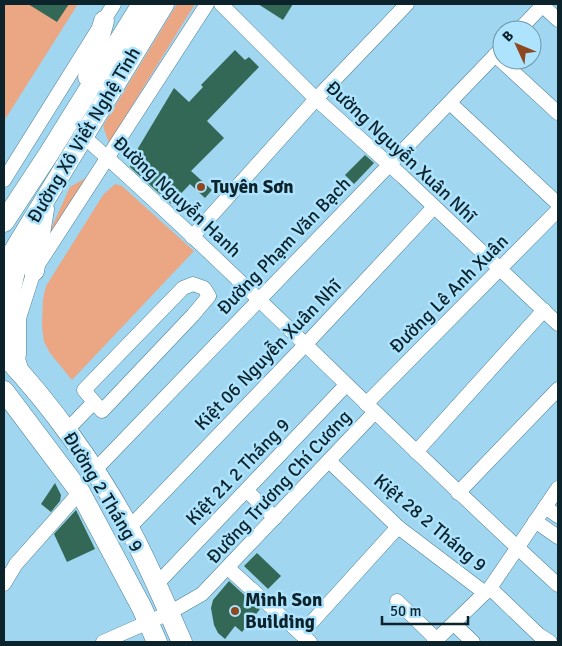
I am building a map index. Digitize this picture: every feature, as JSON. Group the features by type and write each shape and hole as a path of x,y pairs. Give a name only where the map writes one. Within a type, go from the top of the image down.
{"highway":[{"name":"Đường Xô Viết Nghệ Tĩnh","path":"4,222 142,4"},
{"name":"Đường Xô Viết Nghệ Tĩnh","path":"4,267 46,201 83,136 164,4"},
{"path":"82,99 104,21"},
{"path":"4,208 23,193"},
{"path":"34,271 46,201"},
{"path":"4,317 26,231"},
{"path":"4,323 19,370"},
{"name":"Đường 2 Tháng 9","path":"4,355 19,370 94,470 129,528 182,642"},
{"name":"Đường 2 Tháng 9","path":"7,402 80,492 157,642"}],"street":[{"path":"4,180 114,4"},
{"path":"19,370 18,318 34,271 207,4"},
{"name":"Đường Nguyễn Xuân Nhĩ","path":"221,4 316,100 389,164 558,324"},
{"path":"192,237 316,100 407,4"},
{"path":"529,20 543,5 558,20"},
{"name":"Đường Phạm Văn Bạch","path":"94,470 492,59"},
{"path":"517,70 558,112"},
{"path":"450,103 558,204"},
{"name":"Đường Nguyễn Hanh","path":"83,136 259,299 370,408"},
{"name":"Kiệt 06 Nguyễn Xuân Nhĩ","path":"129,528 434,208"},
{"name":"Đường Lê Anh Xuân","path":"370,408 558,210"},
{"path":"193,284 204,288 208,296 102,411 94,402 84,390 183,288 193,284"},
{"path":"416,452 544,310"},
{"name":"Kiệt 21 2 Tháng 9","path":"156,585 346,385"},
{"path":"458,492 558,389"},
{"path":"66,431 94,402"},
{"name":"Đường Trương Chí Cương","path":"103,642 169,613 202,594 329,461 370,408 558,585"},
{"name":"Kiệt 28 2 Tháng 9","path":"329,461 398,527 487,591 550,642"},
{"path":"398,601 436,641 487,591 558,488"},
{"path":"247,491 275,518"},
{"path":"4,584 16,564 80,492"},
{"path":"545,507 558,516"},
{"path":"535,521 558,537"},
{"path":"228,568 305,638 398,527"},
{"path":"454,624 473,642"}],"shaded area":[{"path":"4,4 78,4 4,121"},
{"path":"177,4 195,4 109,143 103,126"},
{"path":"89,176 45,242 70,187"},
{"path":"115,184 122,186 194,251 72,380 50,353 44,342 42,327 43,299 46,286 103,195"}],"building":[{"path":"28,4 69,4 57,22"},
{"path":"258,4 293,4 283,20"},
{"path":"235,50 245,60 249,57 259,67 207,121 224,138 191,171 212,190 205,198 190,184 171,204 130,167 131,160 174,88 189,102 203,87 201,85"},
{"path":"365,155 374,163 354,184 345,175"},
{"path":"55,483 61,495 60,501 51,512 41,504"},
{"path":"76,510 95,549 67,562 54,534"},
{"path":"257,553 281,576 268,589 244,566"},
{"name":"Minh Son Building","path":"229,581 260,609 242,632 235,626 225,639 218,633 214,625 211,608 213,600"}],"place":[{"name":"Tuyên Sơn","path":"201,187"},
{"name":"Minh Son Building","path":"235,611"}]}
